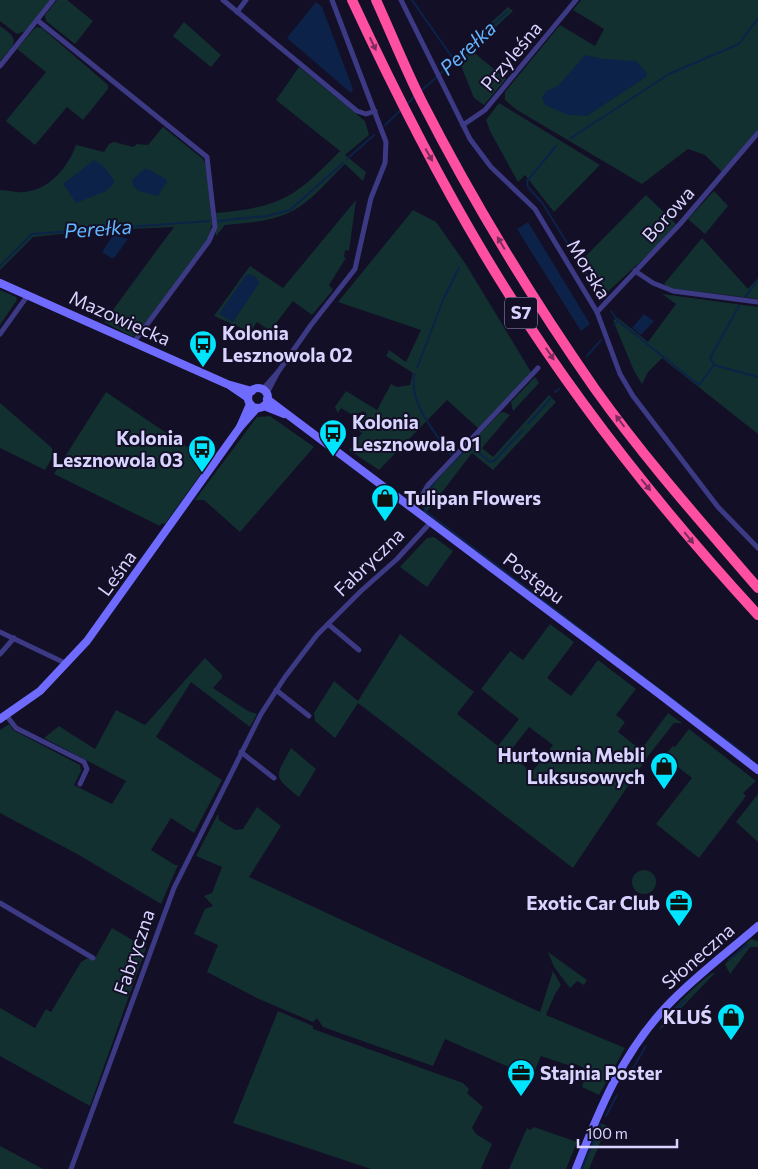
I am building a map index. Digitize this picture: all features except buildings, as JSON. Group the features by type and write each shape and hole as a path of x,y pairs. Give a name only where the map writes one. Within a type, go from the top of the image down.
{"highway":[{"name":"S7","path":"352,0 404,109 501,282 585,406 701,553 758,615"},
{"name":"S7","path":"376,0 419,95 502,245 596,389 678,496 758,588"}],"street":[{"path":"0,66 53,0"},
{"path":"222,0 357,111 364,114 375,111"},
{"path":"237,12 246,0"},
{"path":"258,399 357,264 369,207 386,159 386,142 332,0"},
{"name":"Morska","path":"401,0 438,71 474,147 491,167 535,209 597,312 620,374 633,396 718,507 758,548"},
{"name":"Przyleśna","path":"463,125 486,110 576,0"},
{"path":"37,20 207,158 215,227 210,241 134,342"},
{"name":"Borowa","path":"597,312 680,224 758,133"},
{"path":"635,271 673,292 758,302"},
{"name":"Mazowiecka","path":"0,283 258,399"},
{"path":"0,334 28,295"},
{"path":"414,508 427,486 538,368"},
{"name":"Postępu","path":"258,399 288,415 414,508 758,770"},
{"name":"Leśna","path":"3,717 40,691 67,664 112,608 240,428 258,399"},
{"name":"Fabryczna","path":"71,1169 114,1056 168,902 189,854 276,690 328,624 361,591 397,560 431,522"},
{"path":"328,624 359,650"},
{"path":"0,632 67,664"},
{"path":"0,654 14,638"},
{"path":"276,690 309,716"},
{"path":"3,717 16,728 84,762 87,769 80,784"},
{"path":"242,752 274,778"},
{"path":"0,903 92,958"},
{"name":"Słoneczna","path":"576,1169 612,1084 643,1034 680,993 758,926"}],"green space":[{"path":"0,0 51,0 25,31 17,34 0,21"},
{"path":"57,0 67,0 93,21 75,44 46,21 45,15"},
{"path":"581,0 758,0 758,129 722,172 705,155 688,149 642,184 517,110 505,100 505,92 560,25 595,46 604,29 573,10"},
{"path":"508,7 513,11 471,50 506,79 484,105 474,98 459,61 470,50 465,46"},
{"path":"184,22 221,55 211,67 173,36"},
{"path":"0,26 11,35 14,42 0,61"},
{"path":"37,27 42,28 108,85 108,89 83,120 67,107 35,145 6,121 46,72 17,49"},
{"path":"299,67 365,121 369,135 345,155 366,172 363,181 345,164 310,199 294,210 279,217 225,225 216,236 215,213 256,207 285,197 298,190 310,180 340,151 276,100"},
{"path":"499,103 600,165 554,212 525,175 518,182 490,131 486,120"},
{"path":"163,127 203,159 206,166 212,224 208,240 136,335 133,337 104,322 174,227 91,231 33,237 0,270 0,190 20,192 32,191 41,187 63,169 76,145 104,152 109,144 114,142 133,147 137,144 148,145"},
{"path":"714,191 728,206 705,234 688,219"},
{"path":"646,195 676,224 652,251 604,295 582,260"},
{"path":"356,200 349,251 345,250 344,257 346,258 329,285 333,290 312,315 293,301 270,331 257,322 250,332 214,316 250,266 283,288"},
{"path":"413,210 436,222 465,263 531,372 479,429 447,400 379,470 349,450 362,433 356,428 366,413 363,411 354,416 341,408 338,413 335,407 346,391 377,410 391,384 397,387 410,385 413,373 386,356 389,350 406,362 421,330 338,302"},
{"path":"702,238 748,289 758,278 758,299 669,288 664,284"},
{"path":"0,290 16,297 17,300 0,325"},
{"path":"662,294 758,307 758,434 662,358 648,372 642,384 634,371 613,320 618,318 648,342 676,304"},
{"path":"535,377 539,383 513,411 511,402"},
{"path":"106,392 209,462 165,524 162,523 160,526 54,474"},
{"path":"549,395 556,402 493,470 472,453 426,513 424,512 424,500 429,486 500,413 504,412 510,415 482,448 493,457"},
{"path":"0,403 52,448 53,456 45,470 0,448"},
{"path":"270,416 314,447 240,532 204,500 195,500 257,417"},
{"path":"434,537 453,551 427,587 400,567 427,538"},
{"path":"550,624 574,642 547,678 571,696 598,660 636,689 616,715 625,722 618,732 641,750 668,713 682,723 674,723 648,756 573,868 358,703 335,738 315,721 314,713 334,681 358,701 400,634 474,692 457,714 498,746 519,719 481,689 510,651 523,660","holes":["529,727 553,745 532,772 508,754"]},
{"path":"205,658 222,675 222,678 213,688 248,711 257,714 250,727 191,682 156,737 222,780 194,833 171,818 151,850 178,865 161,904 79,855 0,813 0,730 9,724 13,730 80,765 81,771 74,785 112,804 126,781 44,738 59,726 95,749 116,710 145,725"},
{"path":"689,729 756,781 743,793 746,796 699,858 656,824 692,778 664,756 673,746 675,747"},
{"path":"291,748 316,769 299,797 280,780 279,775 279,771"},
{"path":"758,794 758,842 736,822"},
{"path":"257,807 281,826 249,877 540,1012 553,971 561,985 546,1015 625,1048 599,1095 582,1087 588,1070 573,1063 571,1066 541,1056 532,1077 445,1039 433,1066 323,1027 317,1018 313,1022 259,999 207,972 218,945 194,934 205,909 213,906 204,896 212,893 222,867 196,856 218,814 219,820 235,830 243,829"},
{"path":"644,870 652,874 656,882 652,890 644,894 636,890 632,882 636,874"},
{"path":"112,928 146,948 90,1106 0,1056 0,1008 35,1028 46,1009 51,1012 81,962 88,958 94,960"},
{"path":"751,939 758,941 758,947 750,947 730,974 725,964"},
{"path":"548,952 587,980 584,985 577,981 570,988 554,967"},
{"path":"715,973 660,1030 667,1016 700,983"},
{"path":"278,1011 313,1026 313,1029 463,1083 469,1089 467,1093 483,1107 472,1128 476,1134 492,1144 481,1169 371,1169 233,1123"},
{"path":"601,1123 607,1126 589,1169 581,1169"},
{"path":"534,1127 577,1142 566,1169 509,1169 527,1128 530,1130"},
{"path":"0,1146 43,1169 0,1169"}],"water":[{"path":"316,2 322,7 353,89 351,93 287,38"},
{"path":"585,55 604,59 636,61 647,73 646,77 587,116 568,115 545,105 542,98 546,91 558,86"},
{"path":"94,160 100,163 114,180 113,185 106,191 76,203 63,184"},
{"path":"144,169 148,169 166,179 167,182 158,196 139,191 133,186 132,180"},
{"path":"528,222 590,324 581,331 517,229"},
{"path":"113,235 128,239 115,257 111,258 102,252"},
{"path":"250,274 257,278 259,283 233,322 219,314 245,276"},
{"path":"644,314 654,321 641,335 632,328"}],"waterway":[{"path":"412,0 454,60"},
{"name":"Perełka","path":"440,74 508,11"},
{"path":"571,138 669,74 739,44 758,18"},
{"name":"Perełka","path":"422,90 437,77"},
{"name":"Perełka","path":"407,104 414,97"},
{"name":"Perełka","path":"385,125 402,109"},
{"name":"Perełka","path":"347,159 374,135"},
{"path":"556,146 527,181 528,187 543,204 600,296"},
{"name":"Perełka","path":"217,221 267,216 290,210 343,163"},
{"name":"Perełka","path":"0,266 32,234 209,221"},
{"path":"417,368 443,300 459,268"},
{"path":"745,297 758,280"},
{"path":"739,306 710,358 714,365 758,377"},
{"path":"611,311 618,321"},
{"path":"614,325 618,321 699,385 714,365"},
{"path":"587,356 601,340"},
{"path":"415,374 415,395 419,406 424,417 451,455"},
{"path":"555,392 559,389"},
{"path":"528,424 551,398"},
{"path":"523,430 494,461 490,462 474,449 467,449 446,469 433,485 425,502 425,511 750,758"},
{"path":"729,960 747,945"},
{"path":"664,1022 685,1000"},
{"path":"627,1078 646,1046"},
{"path":"606,1116 617,1095"},
{"path":"582,1169 601,1124"}],"place":[{"name":"Kolonia Lesznowola 02","path":"203,368"},
{"name":"Kolonia Lesznowola 01","path":"333,457"},
{"name":"Kolonia Lesznowola 03","path":"202,473"},
{"name":"Tulipan Flowers","path":"385,522"},
{"name":"Hurtownia Mebli Luksusowych","path":"664,790"},
{"name":"Exotic Car Club","path":"679,927"},
{"name":"KLUŚ","path":"731,1041"},
{"name":"Stajnia Poster","path":"521,1097"}]}
